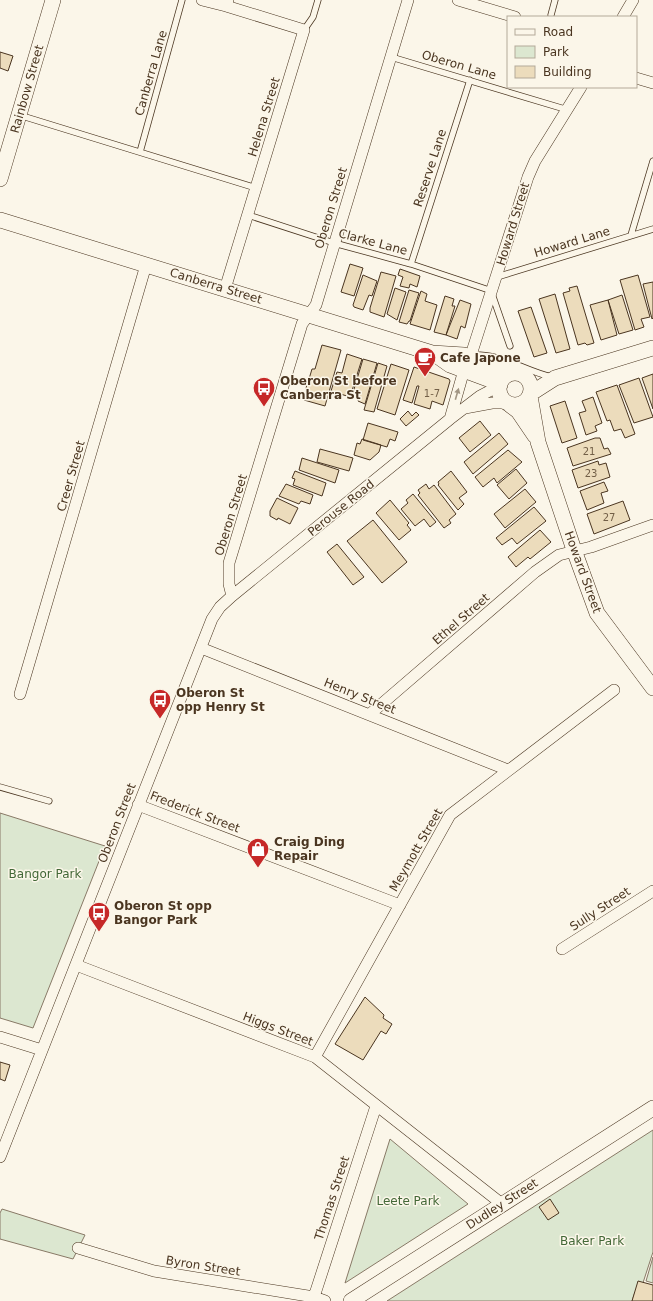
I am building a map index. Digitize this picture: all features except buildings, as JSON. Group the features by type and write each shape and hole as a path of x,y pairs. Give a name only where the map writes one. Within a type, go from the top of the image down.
{"street":[{"name":"Rainbow Street","path":"0,178 53,0"},
{"path":"202,0 227,3 304,30"},
{"name":"Oberon Street","path":"0,1157 212,619 220,607 232,596 229,584 229,562 302,324 316,305 408,0"},
{"path":"458,0 512,16"},
{"path":"624,16 633,0"},
{"name":"Helena Street","path":"224,289 304,30"},
{"path":"637,78 653,83"},
{"name":"Howard Street","path":"466,359 492,292 528,177 535,161 580,88"},
{"path":"0,211 0,221"},
{"name":"Canberra Street","path":"0,221 308,316 432,352 466,359 519,375"},
{"name":"Creer Street","path":"20,694 146,265"},
{"path":"554,378 519,375 503,379 500,386 500,395 509,404 522,404 530,395 554,378 653,348"},
{"path":"450,419 466,359"},
{"name":"Canberra Street","path":"466,359 500,386"},
{"path":"519,375 530,385 530,395"},
{"name":"Perouse Road","path":"232,596 450,419 480,396 500,386"},
{"name":"Howard Street","path":"530,395 538,442 596,613 652,685"},
{"name":"Perouse Road","path":"463,409 489,403 509,404"},
{"name":"Howard Street","path":"509,404 518,411 538,442"},
{"name":"Ethel Street","path":"370,714 536,572 559,555 574,550 591,547 653,525"},
{"name":"Henry Street","path":"201,648 508,770"},
{"name":"Meymott Street","path":"315,1057 450,815 614,690"},
{"name":"Frederick Street","path":"138,805 400,905"},
{"name":"Sully Street","path":"562,949 653,891"},
{"name":"Higgs Street","path":"76,965 315,1057 502,1204"},
{"path":"0,1037 42,1050"},
{"name":"Thomas Street","path":"314,1297 376,1106"},
{"name":"Dudley Street","path":"350,1301 653,1108"},
{"name":"Byron Street","path":"78,1248 154,1271 314,1297 325,1301"}],"lane":[{"name":"Canberra Lane","path":"140,152 182,0"},
{"path":"304,30 313,17 318,0"},
{"path":"550,15 555,0"},
{"name":"Oberon Lane","path":"391,57 568,110"},
{"name":"Reserve Lane","path":"411,264 470,80"},
{"path":"19,115 256,188"},
{"path":"631,235 653,162"},
{"name":"Clarke Lane","path":"248,215 334,243 411,264 492,292"},
{"name":"Howard Lane","path":"497,277 653,228"},
{"path":"492,292 510,346"},
{"path":"466,359 492,356 538,374 554,378"},
{"path":"0,787 49,802"}],"green space":[{"name":"Bangor Park","path":"0,813 105,846 33,1028 0,1018"},
{"name":"Baker Park","path":"653,1130 653,1252 640,1292 635,1292 632,1301 387,1301"},
{"name":"Leete Park","path":"390,1139 468,1204 345,1283"},
{"path":"2,1209 85,1235 73,1259 0,1239 0,1213"},
{"path":"653,1257 653,1283 646,1281"}],"place":[{"name":"Cafe Japone","path":"425,378"},
{"name":"Oberon St before Canberra St","path":"264,408"},
{"name":"Oberon St opp Henry St","path":"160,720"},
{"name":"Craig Ding Repair","path":"258,868"},
{"name":"Oberon St opp Bangor Park","path":"99,932"}]}
